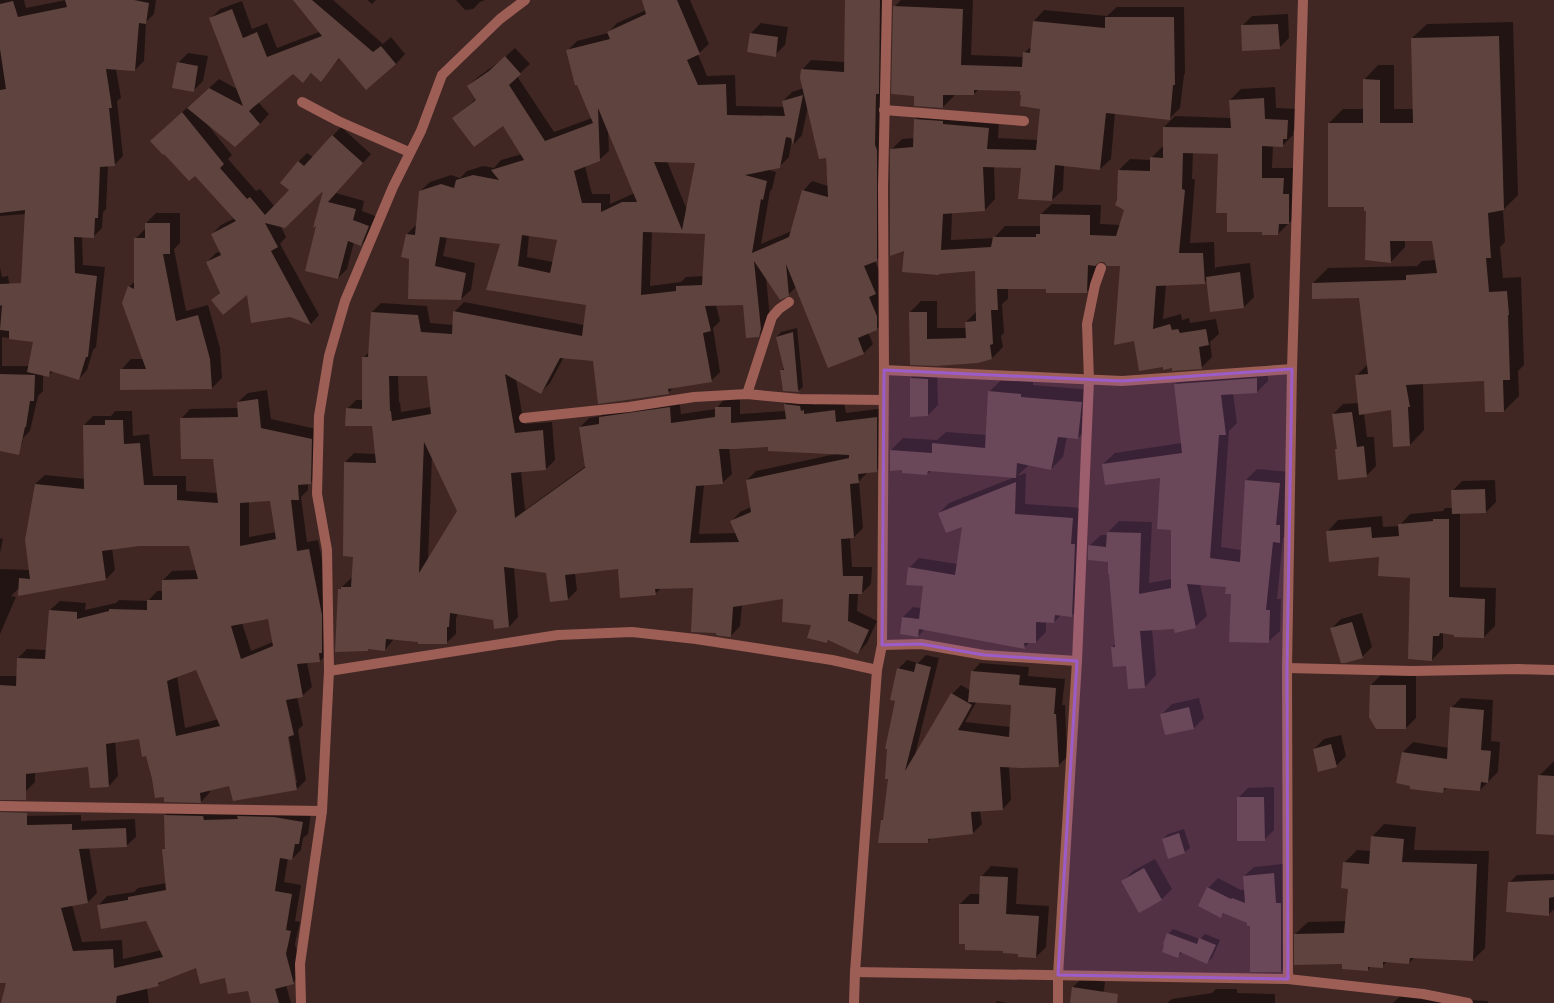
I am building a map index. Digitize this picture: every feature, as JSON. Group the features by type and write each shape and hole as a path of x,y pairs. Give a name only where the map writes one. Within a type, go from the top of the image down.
{"street":[{"path":"302,1003 300,964 322,811 329,671 327,550 317,494 319,416 329,356 345,301 409,152 421,131 442,75 500,19 525,0"},
{"path":"854,1003 855,972 878,670 882,645 884,370 882,188 887,0"},
{"path":"1288,979 1287,668 1292,369 1303,0"},
{"path":"302,102 338,121 409,152"},
{"path":"884,110 1024,121"},
{"path":"1058,1003 1058,975 1077,661 1089,380 1088,324 1095,285 1101,268"},
{"path":"747,394 772,317 779,309 789,302"},
{"path":"884,370 1122,381 1292,369"},
{"path":"524,418 629,407 694,397 747,394 800,399 883,400"},
{"path":"329,671 558,635 632,632 740,645 832,660 878,670"},
{"path":"882,645 921,644 984,655 1077,661"},
{"path":"1287,668 1413,672 1518,669 1554,670"},
{"path":"0,806 322,811"},
{"path":"855,972 1288,979 1423,994 1468,1003"}],"highlighted area":[{"path":"1292,369 1287,668 1288,979 1058,975 1077,661 984,655 921,644 882,645 884,370 1122,381"}],"building":[{"path":"65,0 134,0 149,3 146,24 139,23 135,71 106,69 112,108 109,108 115,166 100,167 98,218 95,218 94,238 74,237 75,273 97,276 88,357 86,357 79,380 50,371 49,377 27,372 33,342 9,339 9,331 0,330 2,305 0,306 0,284 21,283 25,210 0,213 0,90 6,89 0,49 0,4 13,1 18,17 67,7"},
{"path":"293,0 312,0 373,52 381,46 396,64 366,90 339,58 321,82 311,73 303,83 293,74 249,111 260,124 235,147 187,108 209,88 243,106 209,18 232,9 243,38 257,32 267,57 322,36"},
{"path":"642,0 677,0 700,54 687,60 698,85 726,84 727,115 785,116 782,101 803,95 793,145 791,138 786,137 780,168 745,175 767,181 763,200 761,199 752,253 789,237 802,190 828,197 826,158 819,159 800,78 801,69 844,72 845,0 880,0 879,94 876,94 875,145 877,150 877,261 864,266 876,294 869,297 877,316 877,330 858,338 864,354 828,368 786,264 789,296 780,300 754,261 761,329 759,337 746,338 743,305 705,306 711,331 703,333 712,382 668,389 669,394 598,404 593,361 560,358 541,394 505,374 515,433 543,430 546,470 511,473 515,518 586,467 579,427 599,424 599,417 670,407 671,423 715,417 715,407 731,407 731,423 786,419 784,404 800,406 801,411 804,410 804,414 835,410 836,422 877,417 877,472 858,474 859,483 850,484 854,538 841,539 843,576 863,576 862,594 849,594 848,621 869,630 858,654 828,640 827,643 807,638 811,625 782,622 783,599 733,607 731,637 721,636 716,635 716,633 691,632 693,588 655,589 656,595 620,598 618,569 565,575 568,600 550,602 546,573 504,567 509,627 494,629 493,620 450,613 449,627 447,627 447,644 418,644 418,642 386,639 385,651 368,649 368,651 335,652 338,589 341,589 341,587 351,587 353,557 343,556 344,462 376,463 372,426 345,426 346,408 362,409 362,357 368,357 371,312 418,315 421,332 452,334 453,311 582,336 586,305 486,290 500,244 440,237 435,266 466,273 461,300 408,299 409,259 401,257 406,234 415,235 419,191 441,184 454,188 456,180 473,175 499,180 491,170 524,160 503,126 474,147 452,118 476,100 467,86 489,71 505,56 521,74 509,85 545,141 593,123 577,85 575,85 566,50 610,39 607,32 646,14","holes":["598,108 637,202 622,202 601,212 601,203 582,203 574,171 600,161","654,162 695,163 682,230","643,232 705,234 702,285 676,286 676,291 641,295","522,235 557,240 550,273 518,266","389,376 427,376 431,414 392,421","424,442 457,511 419,573","768,447 768,451 849,455 849,458 746,480 751,512 730,521 739,542 690,543 696,486 723,484 719,449"]},
{"path":"893,6 963,9 961,65 1022,67 1023,52 1030,53 1033,21 1105,28 1105,17 1174,17 1175,85 1173,85 1170,120 1106,113 1100,170 1055,165 1052,201 1018,199 1021,168 983,167 985,211 943,214 941,250 991,247 993,237 1036,237 1036,234 1040,234 1040,214 1090,215 1090,235 1116,236 1124,210 1115,205 1117,200 1118,170 1150,171 1150,157 1163,158 1163,127 1231,128 1229,100 1264,98 1265,119 1288,120 1287,139 1283,139 1283,147 1262,146 1262,178 1284,178 1283,194 1289,194 1289,224 1279,224 1278,235 1262,235 1262,232 1227,232 1227,213 1216,213 1218,154 1183,153 1182,189 1185,190 1179,253 1203,253 1205,284 1156,286 1153,329 1170,324 1172,330 1178,329 1180,333 1206,329 1209,345 1199,347 1202,369 1172,371 1172,368 1163,370 1163,367 1139,371 1134,341 1114,345 1120,266 1107,266 1104,262 1100,262 1095,266 1088,265 1087,293 1046,293 1046,289 997,289 998,310 991,310 993,344 990,345 992,359 978,363 935,366 910,365 909,312 927,312 927,339 966,338 965,322 976,321 975,271 939,275 902,272 904,251 890,256 890,149 913,147 914,119 943,121 943,124 989,128 987,149 1036,150 1040,109 1020,106 1020,91 974,90 974,95 943,95 943,108 914,106 914,96 891,94"},
{"path":"1278,24 1280,49 1242,51 1241,25"},
{"path":"750,33 778,37 776,57 747,52"},
{"path":"1499,36 1504,210 1488,213 1491,258 1486,258 1489,292 1507,291 1510,380 1503,380 1504,412 1485,412 1484,381 1406,385 1410,407 1408,407 1410,446 1393,447 1391,410 1359,415 1355,375 1368,374 1359,298 1312,299 1312,283 1406,280 1406,275 1437,273 1432,241 1390,241 1391,263 1365,260 1366,211 1364,211 1364,207 1328,207 1328,123 1363,123 1363,79 1380,80 1380,123 1413,123 1411,38"},
{"path":"177,62 198,66 194,92 172,88"},
{"path":"182,112 224,164 220,168 247,199 250,197 265,215 289,190 280,183 298,161 304,166 332,135 363,163 328,202 356,209 353,220 369,226 361,246 348,241 338,279 305,271 316,226 313,228 323,191 285,228 265,223 278,247 271,251 311,325 290,317 251,323 247,295 223,315 211,300 220,293 206,262 221,255 211,234 236,221 195,176 189,181 150,141"},
{"path":"145,223 170,223 170,254 163,254 176,321 198,315 210,359 212,389 120,390 120,369 146,369 122,303 128,286 134,289 134,238 145,238"},
{"path":"1240,272 1244,308 1210,312 1206,277"},
{"path":"793,332 799,392 783,391 780,370 784,370 776,337"},
{"path":"0,374 35,375 34,401 30,401 26,427 19,455 0,451"},
{"path":"910,378 928,379 928,416 910,417"},
{"path":"1257,378 1257,393 1221,395 1226,435 1219,435 1210,558 1240,562 1245,480 1280,483 1276,525 1280,525 1280,543 1273,542 1266,610 1270,610 1269,643 1229,642 1231,594 1225,594 1226,587 1187,584 1196,628 1175,633 1174,629 1140,631 1145,688 1128,689 1126,666 1113,667 1111,647 1115,647 1108,562 1088,560 1088,545 1106,547 1107,532 1141,533 1139,594 1171,588 1171,530 1157,529 1160,478 1105,485 1102,464 1182,453 1174,384"},
{"path":"988,391 1021,394 1021,397 1082,402 1078,439 1058,437 1051,470 1017,463 1016,478 928,471 927,475 902,473 902,470 890,471 890,450 932,453 932,443 985,448"},
{"path":"258,399 261,428 312,439 311,484 298,485 299,500 291,500 297,551 309,549 322,615 322,653 319,653 320,662 297,664 303,697 286,700 294,735 288,737 297,790 233,801 229,786 200,793 201,803 164,802 164,797 155,798 146,756 142,757 139,739 106,744 109,787 90,788 88,767 26,774 26,800 0,800 0,685 16,686 17,658 45,659 49,610 77,612 77,619 109,611 109,609 147,610 147,600 162,600 162,580 198,579 189,546 139,546 102,551 106,580 18,596 19,578 30,579 25,540 35,484 84,489 83,425 105,425 105,420 123,420 124,444 140,443 144,485 177,485 177,500 218,503 213,459 181,459 180,418 238,417 237,402","holes":["270,501 276,539 240,546 240,503","268,619 273,646 241,659 231,626","196,670 220,726 176,736 167,681"]},
{"path":"1352,412 1357,447 1364,446 1367,477 1338,480 1335,449 1337,449 1332,414"},
{"path":"1016,482 1015,514 1073,518 1071,544 1075,544 1072,617 1055,615 1054,623 1036,622 1036,643 1024,643 1025,649 919,629 918,637 900,634 902,617 919,619 923,586 906,585 908,567 955,575 962,527 946,533 938,513"},
{"path":"1485,489 1486,513 1452,514 1451,490"},
{"path":"1433,519 1449,519 1449,597 1485,599 1484,638 1454,637 1454,635 1440,633 1439,636 1433,636 1432,661 1408,659 1410,578 1378,576 1379,557 1329,562 1326,531 1371,527 1372,538 1399,536 1398,524 1433,521"},
{"path":"1352,622 1363,658 1341,663 1330,628"},
{"path":"916,663 931,667 905,771 951,693 972,705 958,730 1009,737 1011,705 968,702 971,671 1020,675 1019,685 1056,688 1054,714 1056,714 1059,767 1000,767 1003,810 971,812 973,834 928,839 928,843 878,843 881,820 883,820 888,779 885,779 887,749 885,749 895,701 890,700 897,668 914,672"},
{"path":"1370,685 1406,685 1406,729 1376,729 1369,717"},
{"path":"1189,707 1194,729 1165,735 1160,714"},
{"path":"1450,707 1484,710 1481,750 1491,751 1488,783 1481,782 1480,791 1444,788 1443,793 1410,789 1410,786 1396,783 1402,752 1447,759"},
{"path":"1331,744 1337,767 1318,772 1313,749"},
{"path":"1538,775 1554,776 1554,835 1536,834"},
{"path":"1237,797 1264,797 1265,841 1237,841"},
{"path":"0,812 27,813 27,825 72,824 72,830 126,828 127,847 79,849 88,903 61,908 73,951 113,949 114,968 163,957 146,921 101,929 97,905 128,900 128,897 166,890 162,849 165,849 164,815 203,816 204,820 238,819 237,816 274,817 303,822 299,844 295,844 292,860 280,858 275,891 292,894 286,930 291,931 286,954 294,984 275,989 279,1003 251,1003 248,991 228,994 225,978 200,984 196,968 158,983 159,986 117,996 116,1003 1,1003 6,983 0,983"},
{"path":"1179,833 1185,853 1168,859 1162,839"},
{"path":"1371,836 1404,839 1402,862 1477,864 1473,961 1410,958 1409,964 1383,962 1383,968 1368,967 1368,971 1342,969 1342,964 1294,965 1294,934 1344,933 1348,889 1341,888 1343,862 1369,864"},
{"path":"1144,868 1162,900 1139,913 1121,881"},
{"path":"1274,873 1276,903 1281,903 1281,972 1250,972 1250,926 1247,926 1247,923 1223,913 1221,918 1198,906 1207,887 1231,899 1232,898 1245,903 1243,876"},
{"path":"980,876 1008,877 1006,914 1039,916 1036,958 1018,957 1018,954 1003,953 1003,951 965,950 965,944 959,944 959,904 979,904"},
{"path":"1554,880 1554,897 1549,898 1549,916 1506,912 1508,882"},
{"path":"1167,933 1197,944 1199,938 1216,945 1207,964 1180,952 1178,958 1162,952"},
{"path":"1072,987 1118,994 1117,1003 1070,1003"}]}
